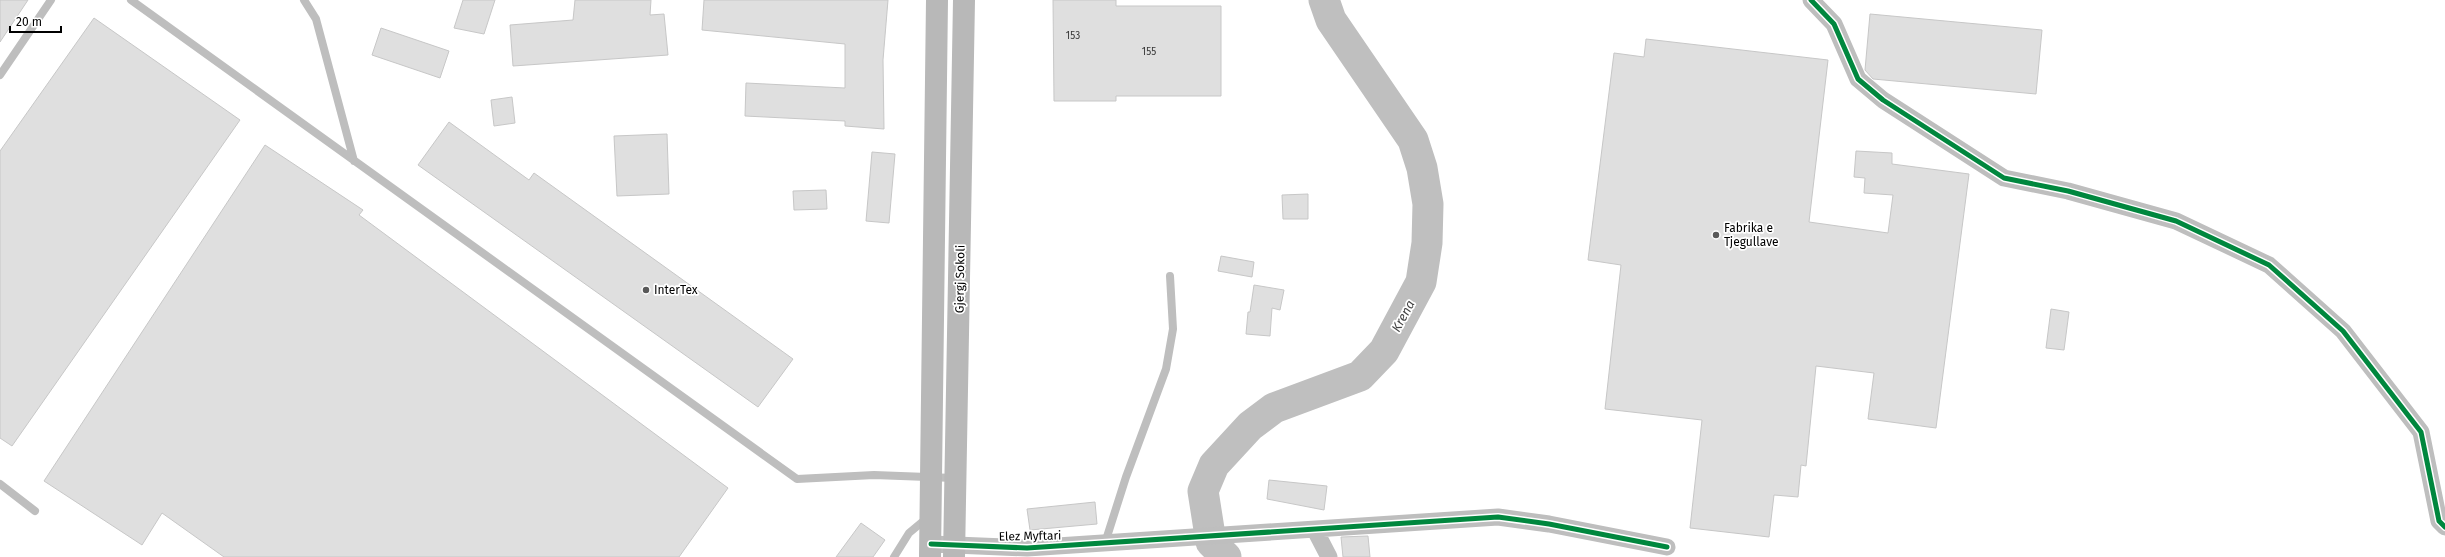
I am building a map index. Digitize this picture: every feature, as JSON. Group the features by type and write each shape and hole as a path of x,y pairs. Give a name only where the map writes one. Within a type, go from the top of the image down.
{"main road":[{"path":"930,551 937,0"},
{"name":"Gjergj Sokoli","path":"954,551 957,479 964,0"}],"street":[{"path":"1811,0 1834,24 1858,79 1883,100 2004,178 2068,191 2176,222 2269,265 2343,330 2421,432 2438,521 2445,527"},
{"path":"1329,557 1315,530 1498,517 1549,524 1668,547"},
{"name":"Elez Myftari","path":"930,551 1027,548 1107,550 1130,542 1315,530"}],"lane":[{"path":"0,75 51,0"},
{"path":"131,0 797,479 874,474 932,476 957,479"},
{"path":"304,0 316,19 354,161"},
{"path":"1107,550 1126,477 1166,369 1173,329 1170,276"},
{"path":"0,484 35,511"},
{"path":"894,557 909,533 931,515"}],"building":[{"path":"0,0 28,0 0,42"},
{"path":"463,0 495,0 484,34 454,28"},
{"path":"575,0 651,0 650,15 664,14 668,55 513,66 510,25 573,20"},
{"path":"704,0 888,0 883,60 884,129 845,126 845,121 745,116 746,83 845,88 845,44 702,30"},
{"path":"1053,0 1116,0 1116,6 1221,6 1221,96 1116,96 1116,101 1054,101"},
{"path":"1870,14 2042,30 2036,94 1873,79 1865,70"},
{"path":"94,18 240,120 12,446 0,438 0,151"},
{"path":"381,28 449,51 440,78 372,55"},
{"path":"1646,39 1828,60 1809,222 1888,233 1893,195 1864,193 1865,178 1854,177 1856,151 1892,153 1892,164 1969,174 1936,428 1868,419 1874,373 1816,366 1806,466 1801,465 1798,497 1774,495 1769,537 1690,528 1702,420 1605,409 1621,265 1588,260 1614,53 1644,57"},
{"path":"512,97 515,123 494,126 491,100"},
{"name":"InterTex","path":"449,122 529,180 534,173 793,359 758,407 418,165"},
{"path":"667,134 669,194 617,196 614,136"},
{"path":"265,145 363,210 359,215 728,488 679,557 224,557 162,513 142,545 44,481"},
{"path":"872,152 895,154 889,223 866,221"},
{"path":"826,190 827,209 794,210 793,191"},
{"path":"1308,194 1308,219 1283,219 1282,195"},
{"path":"1221,256 1254,262 1252,277 1218,271"},
{"path":"1254,285 1284,290 1280,310 1272,308 1270,336 1246,334 1248,312 1250,312"},
{"path":"2051,309 2069,312 2064,350 2046,348"},
{"path":"1269,480 1327,486 1324,510 1267,499"},
{"path":"1095,502 1097,524 1030,530 1027,509"},
{"path":"861,523 885,540 873,557 836,557"},
{"path":"1368,536 1370,557 1343,557 1341,537"}],"waterway":[{"name":"Krena","path":"1226,557 1211,542 1203,491 1214,465 1250,426 1274,408 1360,376 1384,351 1421,282 1427,243 1428,204 1422,168 1413,140 1331,20 1324,0"}],"cycle path":[{"path":"1811,0 1834,24 1858,79 1883,100 2004,178 2068,191 2176,221 2269,265 2343,331 2421,432 2439,521 2445,527"},
{"path":"931,544 1027,548 1498,517 1549,524 1667,547"}],"place":[{"name":"Fabrika e Tjegullave","path":"1716,235"},
{"name":"InterTex","path":"646,290"}]}
